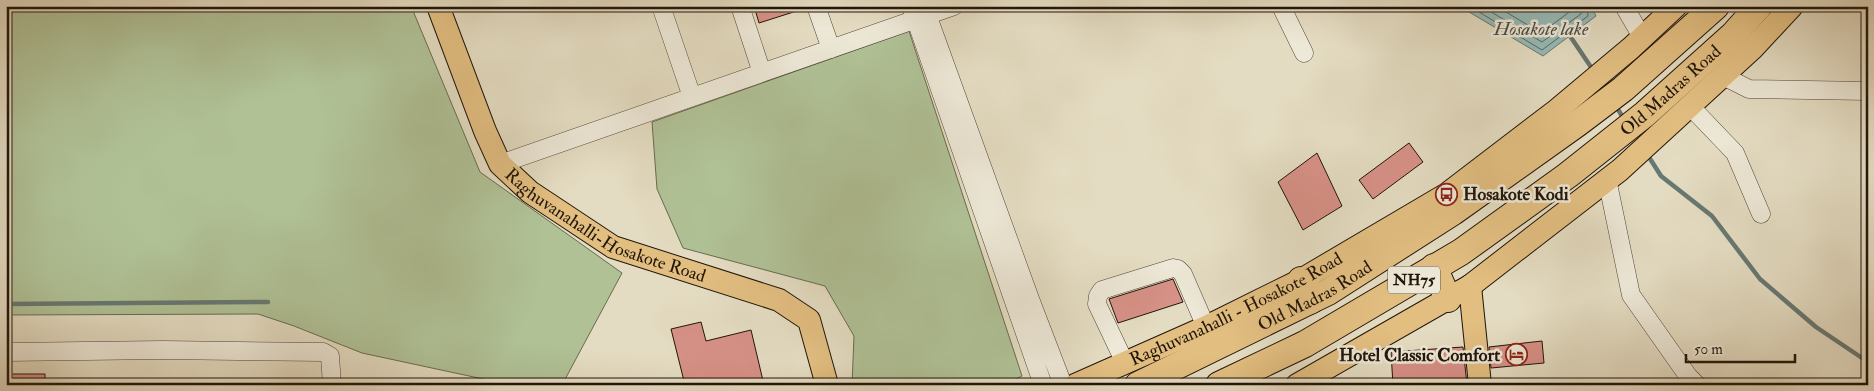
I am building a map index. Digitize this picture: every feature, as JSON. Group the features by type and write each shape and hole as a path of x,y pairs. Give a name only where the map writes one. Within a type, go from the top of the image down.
{"highway":[{"name":"Old Madras Road","path":"1131,374 1306,291 1328,292 1453,212 1568,116 1642,73 1716,6"},
{"name":"Old Madras Road","path":"1219,385 1305,344 1434,267 1468,246 1568,175 1595,153 1676,108 1733,34 1759,6"},
{"path":"1434,267 1459,292"}],"main road":[{"name":"Raghuvanahalli-Hosakote Road","path":"438,6 485,130 500,164 530,192 613,248 779,300 810,320 827,385"},
{"path":"1568,116 1636,42 1676,6"},
{"path":"1297,385 1459,292 1614,174 1676,108 1723,76 1752,49 1792,6"},
{"name":"Raghuvanahalli - Hosakote Road","path":"1076,385 1131,374 1206,326 1306,291"},
{"path":"1459,292 1480,385"}],"street":[{"path":"661,6 692,97"},
{"path":"740,6 762,73"},
{"path":"816,6 830,49"},
{"path":"500,164 830,49 920,12 954,6"},
{"path":"1281,6 1304,53"},
{"path":"1624,6 1636,42"},
{"path":"920,12 1043,385"},
{"path":"920,12 1063,385"},
{"path":"1723,76 1749,89 1868,91"},
{"path":"1676,108 1735,153 1761,214"},
{"path":"1614,174 1631,295 1688,376 1697,385"},
{"path":"1131,374 1097,304 1098,296 1102,290 1172,268 1178,269 1183,274 1206,326"},
{"path":"6,352 163,350 323,352 330,356 332,385"}],"green space":[{"path":"6,6 411,6 480,172 622,273 562,385 511,385 362,353 258,314 6,315"},
{"path":"909,31 1022,376 1004,385 852,385 854,336 825,286 683,248 657,189 652,122"}],"water":[{"name":"Hosakote lake","path":"1459,6 1591,6 1596,16 1543,56"}],"building":[{"path":"754,6 803,6 803,9 759,23"},
{"path":"1409,143 1423,162 1373,199 1359,180"},
{"path":"1317,153 1342,206 1303,230 1278,182"},
{"path":"1173,279 1183,302 1118,323 1109,299"},
{"path":"701,322 706,341 751,330 764,385 685,385 671,329"},
{"name":"Hotel Classic Comfort","path":"1542,341 1544,363 1491,368 1489,347"},
{"path":"1463,347 1467,385 1393,385 1391,352"},
{"path":"6,374 45,374 45,385 6,385"}],"waterway":[{"path":"1570,36 1593,70"},
{"path":"1616,106 1625,121"},
{"path":"1647,154 1661,176 1712,216 1760,279 1816,327 1868,362"},
{"path":"6,304 268,302"}],"place":[{"name":"Hosakote Kodi","path":"1447,194"},
{"name":"Hotel Classic Comfort","path":"1516,355"}]}
